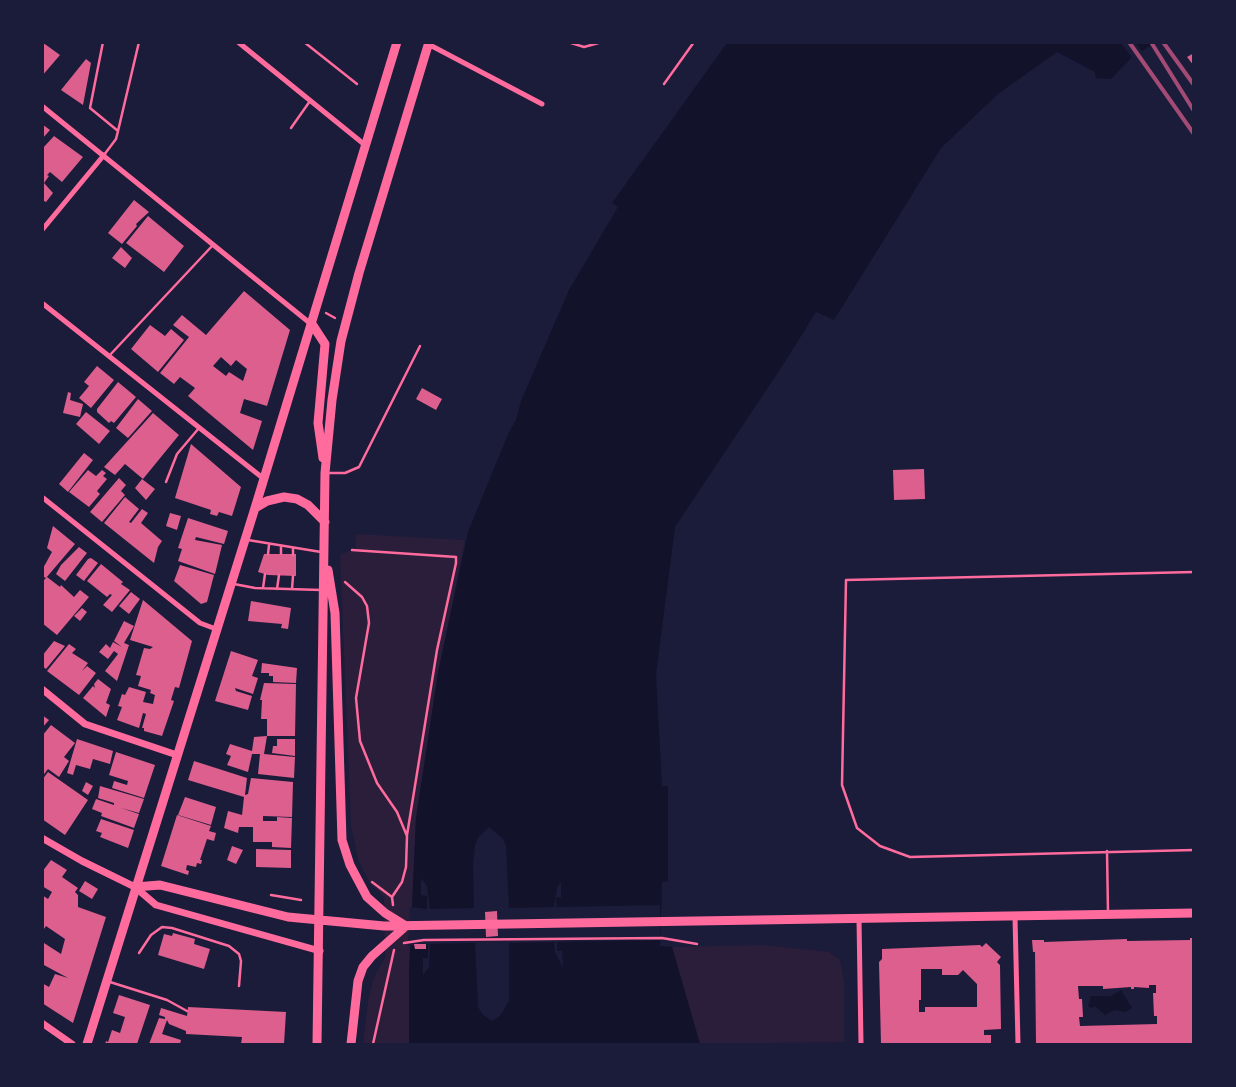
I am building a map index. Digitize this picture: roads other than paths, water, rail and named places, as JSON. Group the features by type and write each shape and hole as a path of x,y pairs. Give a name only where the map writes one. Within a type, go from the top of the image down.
{"main road":[{"path":"87,1044 312,324 397,42"},
{"path":"317,1044 320,951 323,590 326,473 332,400 344,332 358,273 428,43"},
{"path":"312,324 325,344 318,423 326,473"},
{"path":"255,508 267,501 284,497 296,499 308,505 325,522"},
{"path":"325,552 335,613 342,840 359,886 369,899 385,913 406,926"},
{"path":"135,887 160,885 260,910 335,922 384,926 859,920 1194,913"},
{"path":"351,1044 358,980 364,967 384,944 406,926"}],"street":[{"path":"238,42 366,146"},
{"path":"428,43 542,104"},
{"path":"42,106 312,324"},
{"path":"42,230 104,155"},
{"path":"42,303 264,479"},
{"path":"42,497 200,624 216,629"},
{"path":"42,689 84,724 177,755"},
{"path":"42,838 82,861 135,887 156,905 320,951"},
{"path":"1015,917 1018,1044"},
{"path":"859,920 861,1044"},
{"path":"42,1023 72,1044"}],"lane":[{"path":"103,42 90,108 118,131"},
{"path":"104,155 116,139 138,42"},
{"path":"304,42 357,84"},
{"path":"568,42 584,47 602,42"},
{"path":"664,84 694,42"},
{"path":"291,128 310,101"},
{"path":"109,356 214,244"},
{"path":"326,473 345,473 359,467 420,346"},
{"path":"166,482 177,454 199,428"},
{"path":"244,539 269,545 325,552"},
{"path":"268,554 269,545"},
{"path":"281,546 281,554"},
{"path":"293,555 294,548"},
{"path":"1194,572 846,580 842,785 858,828 880,846 910,857 1194,850"},
{"path":"263,588 265,574"},
{"path":"277,589 278,575"},
{"path":"292,576 292,589"},
{"path":"230,583 263,588 323,590"},
{"path":"1108,851 1108,914"},
{"path":"139,953 151,935 162,927 172,928 229,946 238,954 241,961 239,986"},
{"path":"106,981 167,1000 187,1011"}],"railway":[{"path":"1129,42 1194,134"},
{"path":"1151,42 1194,111"},
{"path":"1163,42 1194,85"}]}
